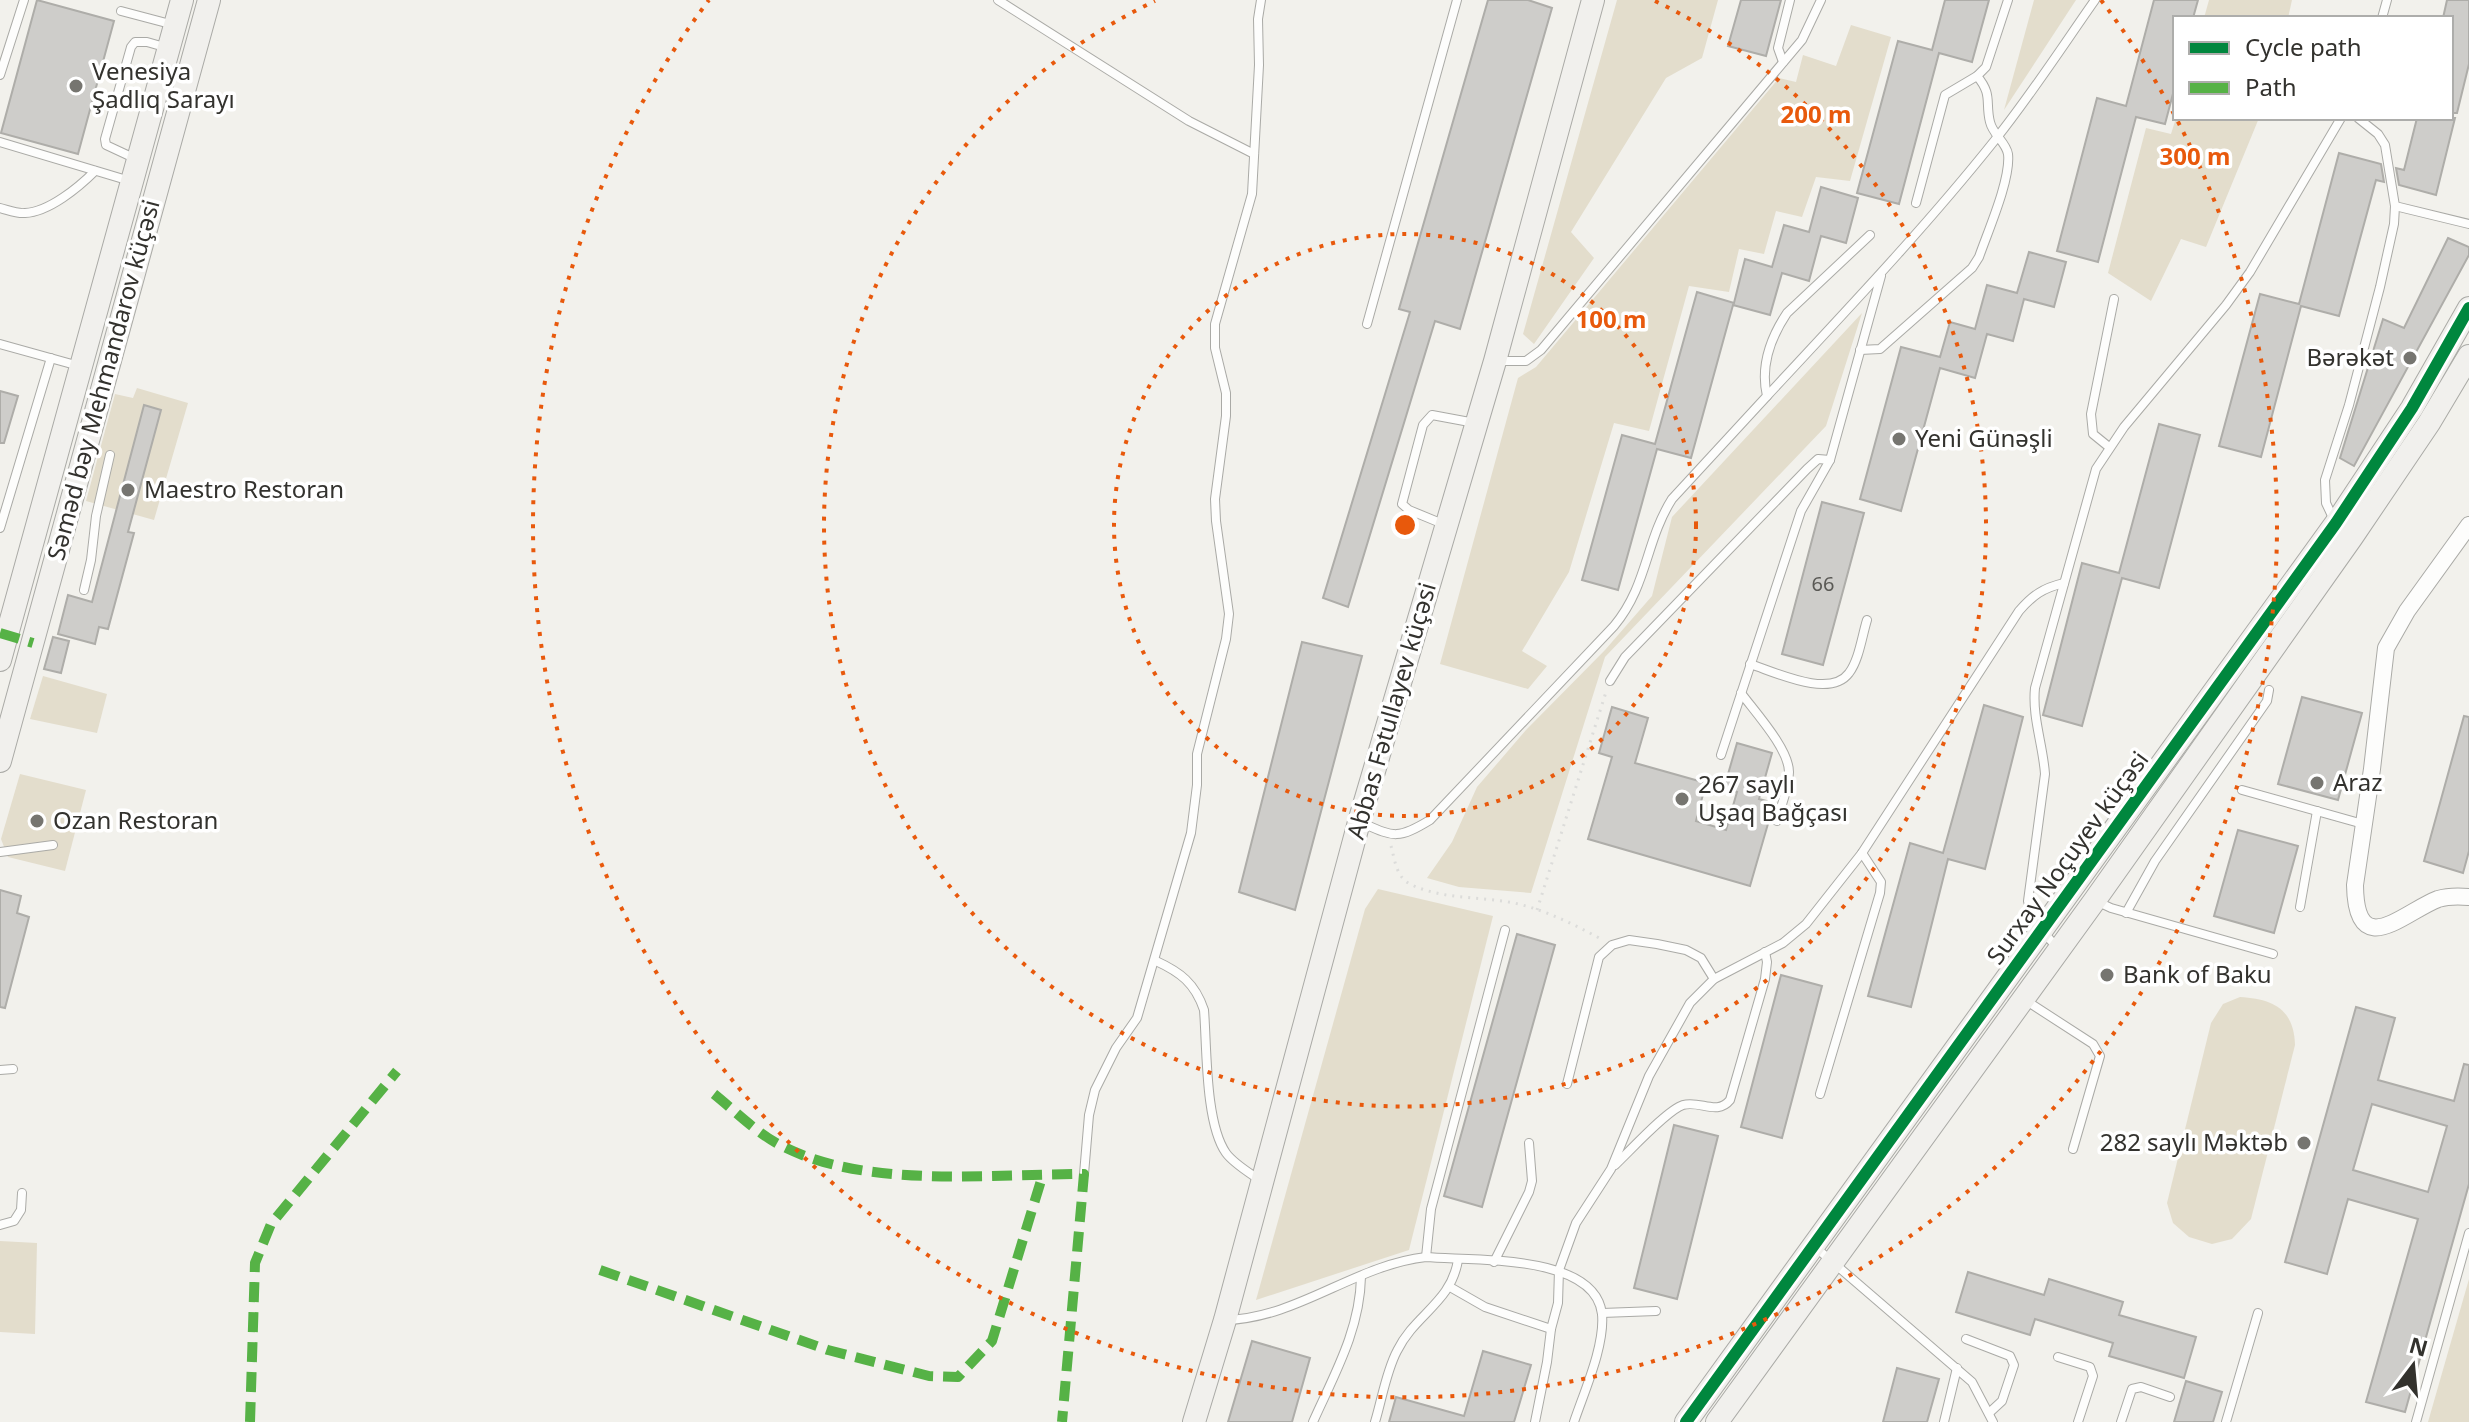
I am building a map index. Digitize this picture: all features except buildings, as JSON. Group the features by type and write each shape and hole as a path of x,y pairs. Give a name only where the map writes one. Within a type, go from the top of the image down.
{"main road":[{"name":"Səməd bəy Mehmandarov küçəsi","path":"0,660 3,634 182,0"},
{"name":"Səməd bəy Mehmandarov küçəsi","path":"0,761 209,0"},
{"name":"Abbas Fətullayev küçəsi","path":"1194,1422 1225,1320 1359,822 1495,361 1593,0"},
{"name":"Surxay Noçuyev küçəsi","path":"1717,1422 2095,900 2344,530 2469,308"},
{"name":"Surxay Noçuyev küçəsi","path":"1686,1422 2042,931 2344,530 2429,423 2469,356"}],"street":[{"path":"2469,525 2407,611 2386,648 2355,903 2361,918 2368,925 2381,928 2393,925 2443,897 2469,897"},
{"path":"3,634 33,643"}],"lane":[{"path":"0,75 24,0"},
{"path":"998,0 1189,121 1254,154"},
{"path":"1084,1174 1089,1115 1095,1090 1116,1048 1137,1018 1191,833 1197,754 1226,639 1229,614 1215,499 1226,393 1215,348 1215,324 1252,194 1261,0"},
{"path":"1367,324 1457,0"},
{"path":"1783,62 1778,48 1790,0"},
{"path":"1495,361 1526,361 1541,350 1802,40 1821,0"},
{"path":"1916,203 1945,95 1977,76 1989,61 2008,0"},
{"path":"1359,822 1389,835 1407,834 1430,820 1614,626 1629,608 1639,588 1660,518 1672,499 1882,272 1998,137 2095,0"},
{"path":"121,11 175,26"},
{"path":"138,160 112,150 105,139 131,47 135,42 147,42 169,48"},
{"path":"1860,350 1880,349 1972,268 1979,257 2007,173 2008,156 1992,130 1988,115 1989,96 1986,86 1977,76"},
{"path":"2059,949 2042,931 2030,912 2028,901 2045,774 2033,706 2035,688 2096,469 2109,447 2234,294 2340,120"},
{"path":"2344,530 2326,503 2325,480 2349,405 2380,287 2395,206 2385,145 2378,134 2360,120"},
{"path":"0,142 132,182"},
{"path":"0,208 27,214 38,211 76,190 95,171"},
{"path":"2395,206 2469,224"},
{"path":"1767,396 1764,383 1773,335 1787,313 1870,235"},
{"path":"1721,755 1801,511 1830,460 1882,272"},
{"path":"2109,447 2093,434 2091,414 2114,299"},
{"path":"0,344 79,366"},
{"path":"0,528 51,358"},
{"path":"1446,525 1402,504 1423,425 1432,415 1476,424"},
{"path":"84,590 110,455"},
{"path":"1610,681 1625,657 1807,469 1818,459 1830,460"},
{"path":"68,509 96,516"},
{"path":"1535,1422 1558,1303 1559,1270 1576,1223 1611,1169 1649,1076 1690,1003 1714,979 1783,943 1806,924 1862,853 2019,611 2033,594 2045,587 2064,583"},
{"path":"1750,664 1815,685 1843,681 1852,671 1867,620"},
{"path":"2126,913 2146,874 2267,701 2269,690"},
{"path":"1741,693 1787,757 1790,770 1788,783 1777,821"},
{"path":"2242,790 2363,824"},
{"path":"2300,907 2317,811"},
{"path":"0,852 53,845"},
{"path":"1820,1094 1880,893 1881,882 1862,853"},
{"path":"2095,900 2126,913 2273,954"},
{"path":"1426,1257 1431,1209 1505,930"},
{"path":"1567,1084 1599,957 1612,945 1629,940 1686,950 1701,958 1714,979"},
{"path":"1611,1169 1675,1108 1693,1103 1717,1109 1725,1107 1730,1100 1765,979 1765,952"},
{"path":"1156,961 1188,979 1200,996 1204,1010 1212,1111 1218,1139 1228,1156 1262,1182"},
{"path":"2024,999 2093,1044 2100,1056 2073,1149"},
{"path":"0,1070 13,1069"},
{"path":"1494,1262 1529,1192 1532,1181 1529,1143"},
{"path":"0,1225 14,1221 21,1210 22,1193"},
{"path":"2416,1422 2469,1233"},
{"path":"1814,1245 1972,1382 1991,1418 2002,1401 2014,1365 2010,1356 1966,1339"},
{"path":"1225,1320 1246,1320 1286,1309 1408,1259 1426,1257 1559,1270 1582,1282 1594,1295 1602,1313 1593,1365 1574,1422"},
{"path":"1375,1422 1397,1351 1405,1337 1450,1287 1458,1260"},
{"path":"1313,1422 1353,1333 1360,1302 1361,1277"},
{"path":"1450,1287 1485,1307 1551,1329"},
{"path":"1602,1313 1656,1311"},
{"path":"2226,1422 2258,1313"},
{"path":"2058,1357 2090,1367 2093,1376 2078,1422"},
{"path":"1944,1422 1957,1368"},
{"path":"2121,1422 2132,1389 2141,1387 2170,1397"}],"path":[{"path":"1537,910 1610,681"},
{"path":"1389,835 1400,877 1410,884 1453,896 1515,903 1559,917 1612,945"}],"shaded area":[{"path":"1617,0 1718,0 1702,58 1666,78 1571,232 1594,258 1534,344 1523,334"},
{"path":"2034,0 2076,0 2004,110"},
{"path":"2209,0 2292,0 2288,16 2205,16"},
{"path":"1851,25 1891,37 1850,181 1816,177 1802,217 1776,211 1764,254 1739,249 1729,292 1689,286 1649,431 1614,423 1569,572 1522,651 1547,666 1528,689 1440,664 1518,378 1536,367 1779,78 1796,82 1803,55 1836,66"},
{"path":"2175,120 2258,120 2206,247 2181,239 2151,301 2108,273 2146,128 2171,134"},
{"path":"1862,313 1826,426 1605,657 1531,893 1459,887 1427,878 1452,842 1477,787 1652,596 1672,517"},
{"path":"137,388 188,403 154,520 86,501 115,394 133,398"},
{"path":"43,676 107,694 97,733 30,719"},
{"path":"20,774 86,790 65,871 8,857 1,839"},
{"path":"1378,889 1493,916 1409,1250 1256,1300 1365,909"},
{"path":"2240,997 2262,1000 2280,1008 2291,1023 2295,1045 2251,1219 2232,1239 2212,1244 2189,1237 2173,1223 2167,1203 2211,1023 2223,1004"},
{"path":"0,1241 37,1243 35,1334 0,1332"},
{"path":"2469,1279 2469,1422 2428,1422"}],"marked path":[{"path":"0,633 33,643"},
{"path":"250,1422 255,1263 271,1224 397,1071"},
{"path":"714,1094 782,1146 815,1160 851,1169 929,1176 1084,1174 1062,1422"},
{"path":"600,1270 828,1350 929,1376 958,1377 992,1341 1043,1174"}],"cycle path":[{"path":"1686,1422 2336,523 2412,408 2469,308"}],"place":[{"name":"Venesiya Şadlıq Sarayı","path":"76,86"},
{"name":"Bərəkət","path":"2410,358"},
{"name":"Yeni Günəşli","path":"1899,439"},
{"name":"Maestro Restoran","path":"128,490"},
{"name":"Araz","path":"2317,783"},
{"name":"267 saylı Uşaq Bağçası","path":"1682,799"},
{"name":"Ozan Restoran","path":"37,821"},
{"name":"Bank of Baku","path":"2107,975"},
{"name":"282 saylı Məktəb","path":"2304,1143"}]}
